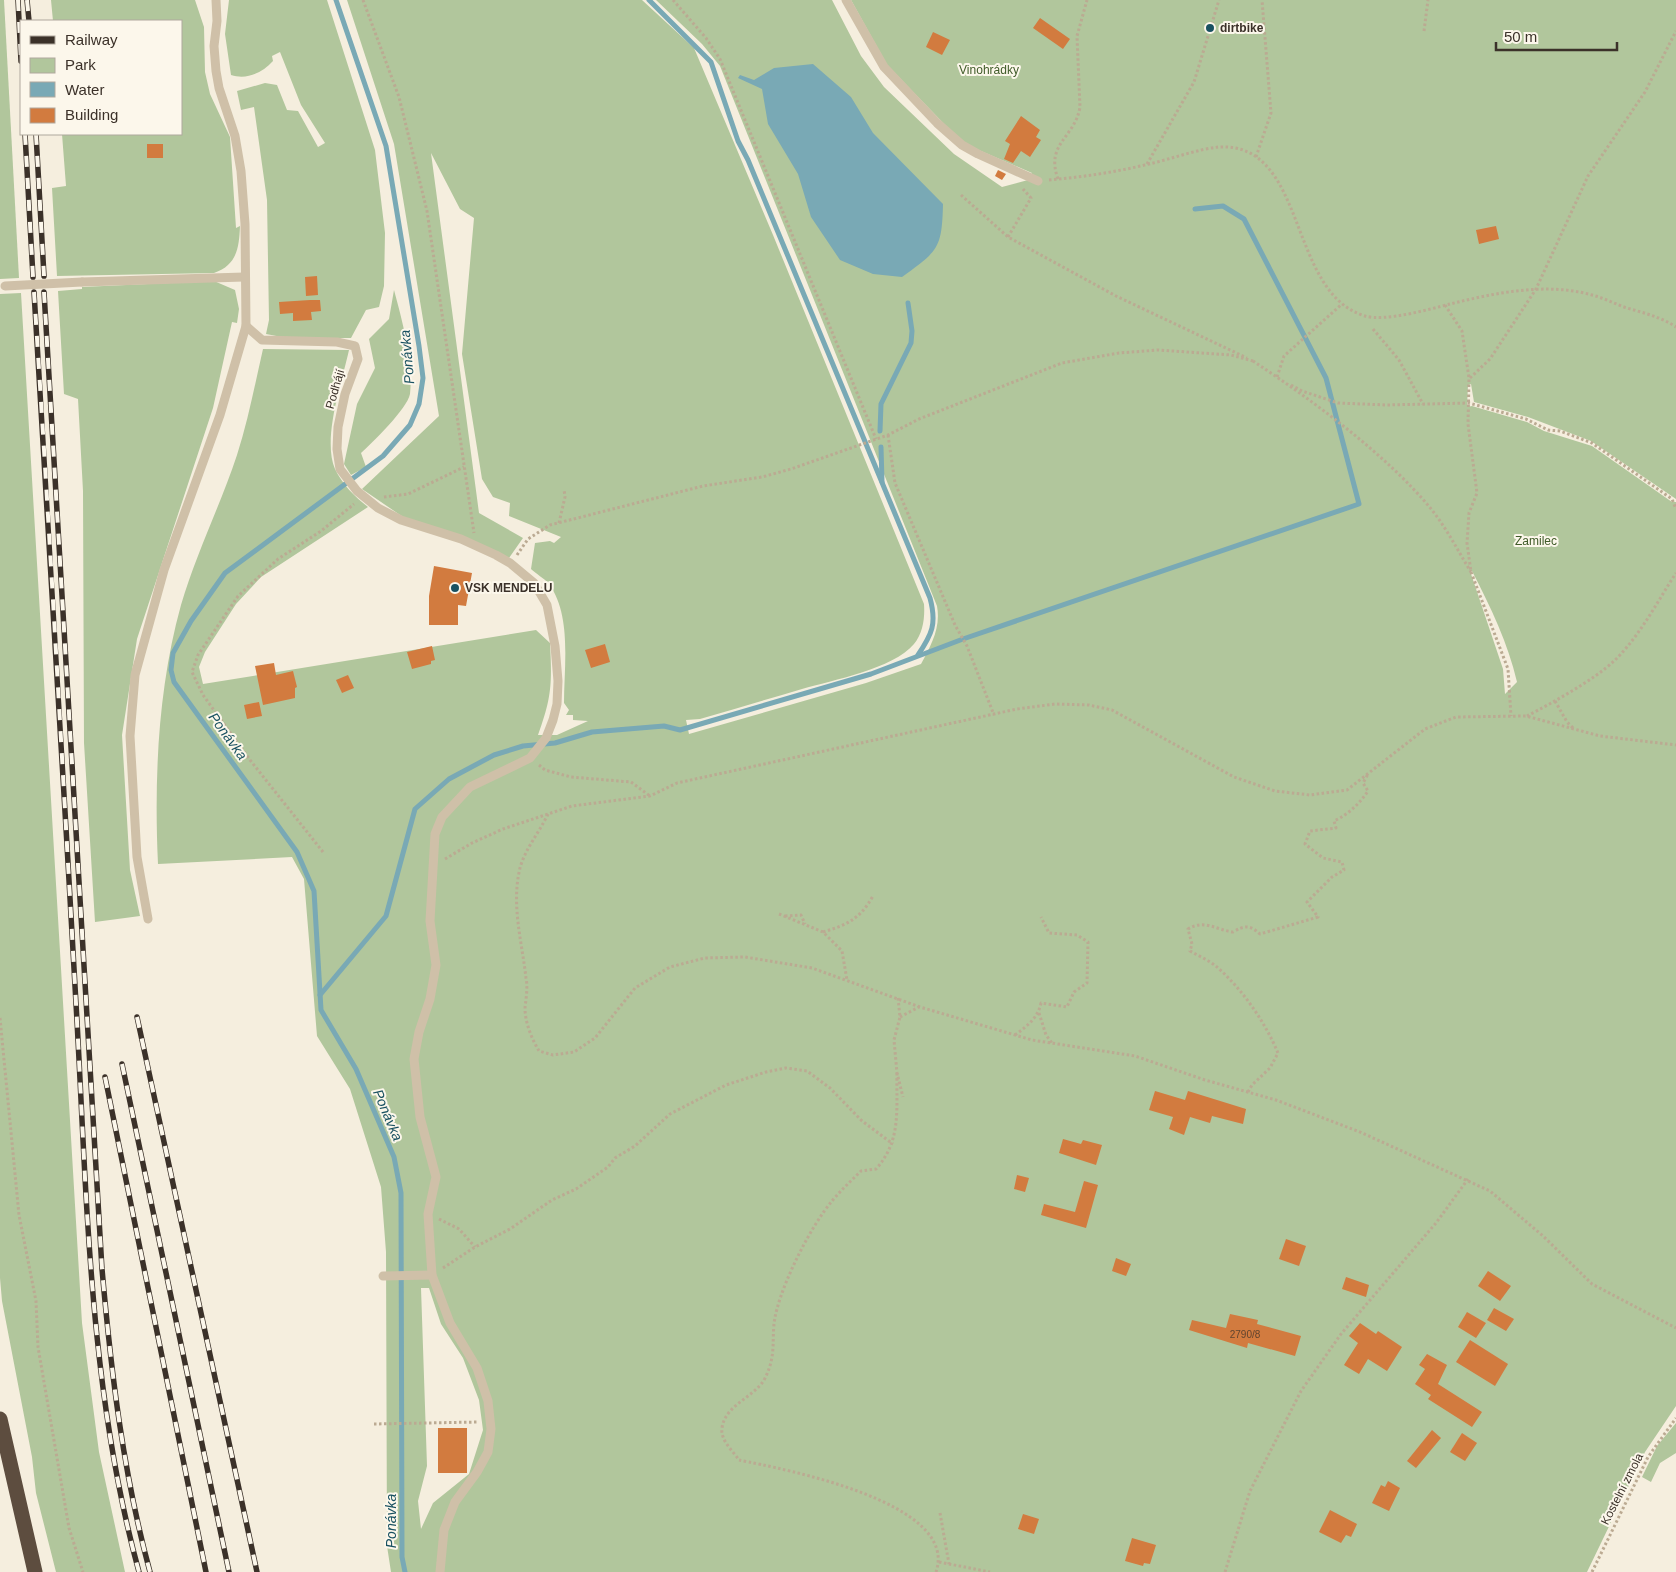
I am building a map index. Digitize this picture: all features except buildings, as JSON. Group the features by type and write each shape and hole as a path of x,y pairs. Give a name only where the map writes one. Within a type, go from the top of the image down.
{"highway":[{"path":"0,1419 35,1572"}],"lane":[{"path":"148,919 137,857 130,746 134,675 164,570 220,415 246,326 247,302 244,277 245,224 241,171 235,136 219,88 216,71 214,46 217,21 216,0"},
{"path":"846,0 876,55 904,90 962,145 1038,181"},
{"path":"3,286 244,277"},
{"name":"Podhájí","path":"246,326 262,340 338,342 355,346 358,359 345,394 338,427 337,448 340,469 361,496 401,520 461,539 510,564 534,583 547,605 558,681 556,712 546,738 532,756"},
{"path":"440,1572 444,1530 455,1502 477,1472 488,1452 490,1422 488,1401 478,1368 450,1323 432,1275 428,1214 436,1177 420,1117 414,1059 419,1032 430,999 436,965 430,921 435,868 435,834 442,816 470,787 532,756"},
{"path":"383,1276 432,1275"}],"path":[{"path":"362,0 399,97 414,150 427,211 472,514"},
{"path":"673,0 706,38 720,59 876,439"},
{"path":"1058,179 1053,166 1054,156 1078,117 1080,107 1076,36 1087,0"},
{"path":"1147,165 1194,82 1219,0"},
{"path":"1256,157 1271,113 1262,0"},
{"path":"1424,31 1428,0"},
{"path":"1470,378 1490,358 1536,289 1588,176 1645,92 1676,31"},
{"path":"1038,181 1105,175 1220,147 1249,152 1276,178 1288,201 1309,259 1332,295 1342,304 1366,317 1408,314 1486,295 1536,289 1591,295 1665,319 1676,327"},
{"path":"1008,168 1012,179 1031,198 1008,237"},
{"path":"961,195 1008,237 1116,296 1254,361 1389,465 1432,511 1471,572 1508,669 1511,716"},
{"path":"1277,377 1284,356 1342,304"},
{"path":"1444,305 1462,331 1470,378 1468,424 1477,493 1466,525 1471,572"},
{"path":"1373,329 1399,360 1423,404"},
{"path":"510,564 528,539 550,525 703,486 762,477 888,435 919,420 1062,363 1119,353 1158,350 1217,353 1254,361"},
{"path":"1277,377 1302,391 1338,403 1469,403 1526,419 1548,430 1560,431 1592,443 1672,499 1676,509"},
{"path":"888,435 895,483 955,625 967,646 994,715"},
{"path":"323,852 250,760 203,695 192,672 198,655 238,596 278,559 321,531 361,496 408,494 464,467"},
{"path":"559,523 565,497 564,489"},
{"path":"1672,499 1676,494"},
{"path":"1526,716 1555,701 1613,662 1634,638 1676,572"},
{"path":"1555,701 1566,722 1574,729"},
{"path":"435,868 472,843 503,829 572,806 650,796 677,784 994,715 1055,704 1089,705 1112,710 1234,777 1275,791 1310,795 1346,790 1425,729 1456,717 1526,716 1600,736 1676,745"},
{"path":"532,756 545,770 571,777 631,782 650,796"},
{"path":"1248,1092 1252,1085 1270,1068 1278,1053 1270,1033 1234,985 1216,967 1190,951 1192,944 1188,929 1195,924 1216,926 1233,932 1242,926 1252,926 1260,934 1318,917 1307,902 1332,878 1344,870 1342,862 1323,858 1305,844 1310,831 1336,828 1334,821 1345,816 1360,802 1368,791 1363,783 1369,772"},
{"path":"548,814 537,837 526,852 520,869 516,904 528,988 525,1010 532,1039 539,1051 554,1055 574,1052 595,1038 635,988 670,967 705,958 745,957 812,968 920,1007 1014,1035 1052,1044 1135,1056 1276,1100 1360,1132 1468,1179 1498,1197 1543,1236 1592,1284 1676,1328"},
{"path":"823,932 845,925 865,910 872,896"},
{"path":"779,914 823,932 842,951 847,980"},
{"path":"784,916 801,915 805,924"},
{"path":"1014,1035 1028,1025 1039,1012 1041,1003 1066,1007 1074,992 1086,983 1088,942 1076,935 1049,932 1041,917"},
{"path":"898,998 900,1017 894,1040 897,1072 893,1144 876,1169 860,1170 832,1200 821,1215 780,1298 776,1311 775,1350 764,1380 727,1414 721,1430 723,1439 739,1460 805,1474 842,1485 867,1494 920,1524 929,1533 939,1562 937,1572"},
{"path":"900,1017 920,1007"},
{"path":"1039,1012 1046,1035 1052,1044"},
{"path":"0,1018 19,1215 36,1301 38,1347 69,1528 83,1572"},
{"path":"432,1275 475,1247 510,1229 552,1200 576,1188 608,1167 615,1158 635,1146 670,1114 726,1085 766,1072 786,1068 807,1071 830,1088 862,1121 893,1144"},
{"path":"897,1072 904,1098"},
{"path":"1225,1572 1250,1491 1302,1391 1341,1334 1436,1224 1468,1179"},
{"path":"428,1214 459,1229 475,1247"},
{"name":"Kostelní zmola","path":"1592,1572 1648,1457 1676,1418"},
{"path":"374,1424 490,1422"},
{"path":"940,1512 949,1564"},
{"path":"939,1562 990,1572"}],"green space":[{"path":"0,0 4,0 19,278 0,279"},
{"path":"51,0 195,0 204,27 205,72 210,94 230,137 236,228 240,226 239,242 235,255 222,270 214,273 57,276 52,188 66,186 62,135 182,135 182,20 53,20"},
{"path":"229,0 327,0 375,150 385,233 384,286 379,307 366,310 351,338 287,338 266,334 269,320 267,200 254,107 241,110 237,91 265,83 277,85 287,110 298,111 318,147 325,143 301,105 280,52 272,56 273,61 259,72 243,77 231,75 225,34"},
{"path":"347,0 642,0 694,48 773,235 924,604 924,620 920,635 914,644 904,653 878,667 700,719 686,720 689,734 866,683 921,664 934,636 938,614 937,606 720,66 702,44 656,0 832,0 861,56 884,87 954,154 1002,187 1028,180 1032,173 967,145 950,130 887,65 851,0 1676,0 1676,499 1591,441 1528,417 1474,402 1471,384 1468,385 1467,407 1472,406 1527,422 1544,431 1592,446 1672,502 1676,502 1676,1406 1645,1452 1587,1572 391,1572 387,1546 386,1252 381,1187 350,1089 317,1036 304,879 292,857 158,864 157,766 167,668 173,636 187,586 237,455 263,349 349,350 334,410 331,442 332,457 335,469 341,480 368,507 261,577 236,604 205,652 199,667 203,684 536,630 550,643 551,669 550,690 538,735 557,735 588,721 573,720 573,715 566,715 569,710 564,703 565,642 561,611 549,584 531,569 535,543 550,541 554,543 561,537 509,516 510,503 493,497 482,479 462,354 474,218 460,209 431,153 479,513 523,538 509,558 403,517 362,489 439,416 394,144","holes":["1470,571 1472,571 1504,639 1517,682 1505,694 1503,669","421,1288 429,1288 441,1324 463,1358 479,1400 483,1430 469,1474 433,1503 421,1529 418,1501 427,1466"]},
{"path":"214,281 235,290 239,309 237,323 232,322 213,408 137,639 122,735 130,870 140,916 95,922 84,743 83,491 78,399 64,394 58,291 82,289 82,287"},
{"path":"394,290 409,355 410,394 403,408 361,453 366,467 351,475 344,464 357,404 375,368 369,339 389,319"},
{"path":"21,293 82,1323 99,1452 125,1572 56,1572 36,1493 32,1457 2,1301 0,1278 0,294"},
{"path":"1676,1423 1676,1453 1660,1463 1651,1482 1642,1477 1657,1446"}],"water":[{"path":"813,64 851,97 873,133 943,204 941,231 936,248 902,277 873,274 840,260 811,217 798,174 768,124 762,89 738,78 740,75 754,80 774,68"}],"waterway":[{"name":"Ponávka","path":"336,0 386,146 419,346 423,378 419,404 410,425 383,456 225,573 191,621 173,653 171,670 174,682 297,852 314,891 321,1010 356,1069 394,1157 401,1193 402,1557 405,1572"},
{"path":"649,0 711,62 738,141 748,160 930,598 933,615 932,628 927,641 918,655"},
{"path":"320,995 386,916 415,809 449,779 494,755 523,746 555,743 592,732 664,726 680,730 871,674 963,639 1359,504 1326,378 1244,219 1223,206 1195,209"},
{"path":"880,431 881,404 911,343 912,331 908,303"},
{"path":"881,447 882,482"}],"railway":[{"path":"18,0 20,41"},
{"path":"27,0 29,20"},
{"path":"25,135 33,277"},
{"path":"36,135 44,276"},
{"path":"34,292 93,1299 110,1437 123,1505 139,1572"},
{"path":"44,292 102,1269 125,1460 150,1572"},
{"path":"137,1017 257,1572"},
{"path":"122,1064 229,1572"},
{"path":"105,1077 206,1572"}],"place":[{"name":"dirtbike","path":"1210,28"},
{"name":"VSK MENDELU","path":"455,588"}],"park label":[{"name":"Vinohrádky","path":"989,70"},
{"name":"Zamilec","path":"1536,541"}]}
